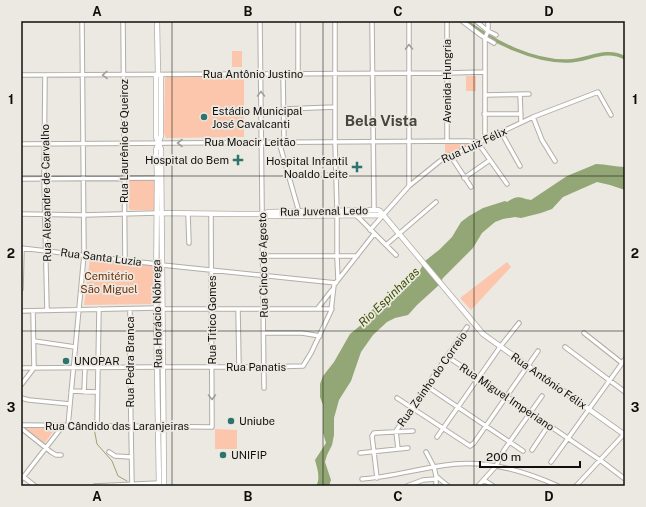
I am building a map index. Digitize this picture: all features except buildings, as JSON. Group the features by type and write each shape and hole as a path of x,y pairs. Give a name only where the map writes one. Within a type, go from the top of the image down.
{"main road":[{"name":"Rua Horácio Nóbrega","path":"158,21 158,74 161,76 161,136 156,150 157,178 161,213"},
{"name":"Rua Horácio Nóbrega","path":"158,143 161,149 161,213 156,308 161,367"},
{"name":"Rua Juvenal Ledo","path":"262,214 270,216 378,210 383,215"},
{"name":"Rua Juvenal Ledo","path":"161,213 262,214 270,212 299,212 383,215"},
{"name":"Rua Antônio Félix","path":"383,215 400,233 475,325 487,337 625,434"},
{"name":"Rua Horácio Nóbrega","path":"159,264 162,309 161,485"}],"street":[{"path":"68,426 84,256 82,21"},
{"name":"Rua Laurênio de Queiroz","path":"123,21 125,260"},
{"name":"Rua Cinco de Agosto","path":"260,21 264,388"},
{"path":"298,21 298,74"},
{"path":"335,21 337,281"},
{"path":"372,21 374,210"},
{"path":"409,21 409,186"},
{"name":"Avenida Hungria","path":"446,21 447,141"},
{"path":"462,21 487,34 496,34"},
{"path":"476,21 494,42"},
{"path":"484,140 485,72 488,21"},
{"name":"Rua Antônio Justino","path":"21,75 485,72"},
{"path":"283,74 284,142"},
{"name":"Rua Alexandre de Carvalho","path":"45,76 44,179 47,251 47,310"},
{"name":"Rua Luiz Félix","path":"370,230 409,186 437,163 450,155 521,122 598,92 611,114"},
{"path":"520,94 521,122"},
{"path":"485,95 529,94"},
{"path":"284,108 336,107"},
{"path":"484,114 521,114"},
{"path":"533,117 542,140 555,161"},
{"path":"501,132 520,166"},
{"name":"Rua Moacir Leitão","path":"21,144 374,141 479,142"},
{"path":"279,142 290,176 299,212"},
{"path":"479,142 507,184"},
{"path":"450,155 471,187"},
{"path":"464,178 490,160"},
{"path":"290,176 336,175"},
{"path":"21,179 157,178"},
{"path":"386,246 436,202"},
{"path":"21,214 84,215 161,213"},
{"path":"188,214 189,243"},
{"name":"Rua Titico Gomes","path":"211,214 212,427"},
{"path":"356,215 396,255"},
{"path":"318,308 374,234"},
{"path":"21,248 21,289"},
{"name":"Rua Santa Luzia","path":"21,248 262,275 337,281"},
{"path":"262,256 357,256"},
{"path":"264,333 308,333 320,336 332,308 333,289"},
{"path":"21,311 156,308"},
{"path":"162,309 212,310 332,308"},
{"path":"97,427 99,309"},
{"name":"Rua Pedra Branca","path":"130,309 132,485"},
{"path":"238,309 239,367"},
{"path":"21,385 34,368 33,311"},
{"path":"436,438 457,406 519,323"},
{"name":"Rua Zeinho do Correio","path":"396,431 428,387 468,327"},
{"path":"584,333 622,363"},
{"name":"Rua Panatis","path":"21,368 301,367 306,363 320,336"},
{"path":"34,341 75,347"},
{"path":"565,347 625,392"},
{"path":"397,398 470,446 474,443 538,351"},
{"name":"Rua Miguel Imperiano","path":"448,357 600,460 625,479"},
{"path":"551,462 625,359"},
{"path":"84,392 85,367"},
{"path":"428,387 523,451"},
{"path":"71,391 97,392"},
{"path":"478,486 496,466 542,396"},
{"path":"21,398 70,404"},
{"path":"532,450 548,426"},
{"path":"21,427 54,454 61,455"},
{"name":"Rua Cândido das Laranjeiras","path":"21,427 212,427"},
{"path":"35,486 22,478 62,427"},
{"path":"396,431 398,449"},
{"path":"377,478 372,436 374,433 413,431"},
{"path":"576,486 625,434"},
{"path":"360,453 408,448"},
{"path":"109,452 115,456 132,457"},
{"path":"426,452 434,467 436,486"},
{"path":"362,479 377,478 434,467 467,464 496,466 518,470 534,475 558,486"},
{"path":"407,486 422,480 436,477 448,486"},
{"path":"484,480 494,486"},
{"path":"95,486 161,485"}],"green space":[{"path":"232,51 242,51 242,67 232,67"},
{"path":"466,76 476,76 476,91 466,91"},
{"name":"Estádio Municipal José Cavalcanti","path":"244,77 244,137 166,138 164,133 165,78"},
{"path":"470,142 470,144 451,153 445,154 445,143"},
{"path":"130,180 155,180 154,210 130,210"},
{"name":"Cemitério São Miguel","path":"90,258 154,265 154,304 84,305"},
{"path":"507,262 511,267 471,310 460,298"},
{"path":"25,428 55,429 43,444 24,430"},
{"path":"215,429 237,430 237,449 215,449"}],"water":[{"name":"Rio Espinharas","path":"596,164 625,167 625,190 597,182 563,197 552,209 521,218 515,217 495,222 482,233 473,248 443,278 439,285 408,315 395,318 387,322 373,335 361,352 351,381 339,400 334,418 334,435 332,445 325,462 331,480 329,486 316,486 318,470 315,460 326,443 323,433 323,405 320,397 320,384 323,376 334,362 350,334 361,325 369,313 383,302 398,284 419,272 425,261 452,237 461,222 469,216 483,208 505,201 507,202 517,197 531,200 567,176"}],"waterway":[{"path":"466,21 501,43 542,58 568,61 603,54 618,55 625,58"},
{"path":"94,428 97,444 112,461 118,476 127,481"}],"place":[{"name":"Estádio Municipal José Cavalcanti","path":"204,117"},
{"name":"Hospital do Bem","path":"238,160"},
{"name":"Hospital Infantil Noaldo Leite","path":"357,167"},
{"name":"UNOPAR","path":"66,361"},
{"name":"Uniube","path":"231,421"},
{"name":"UNIFIP","path":"223,455"}],"district":[{"name":"Bela Vista","path":"381,120"}]}
